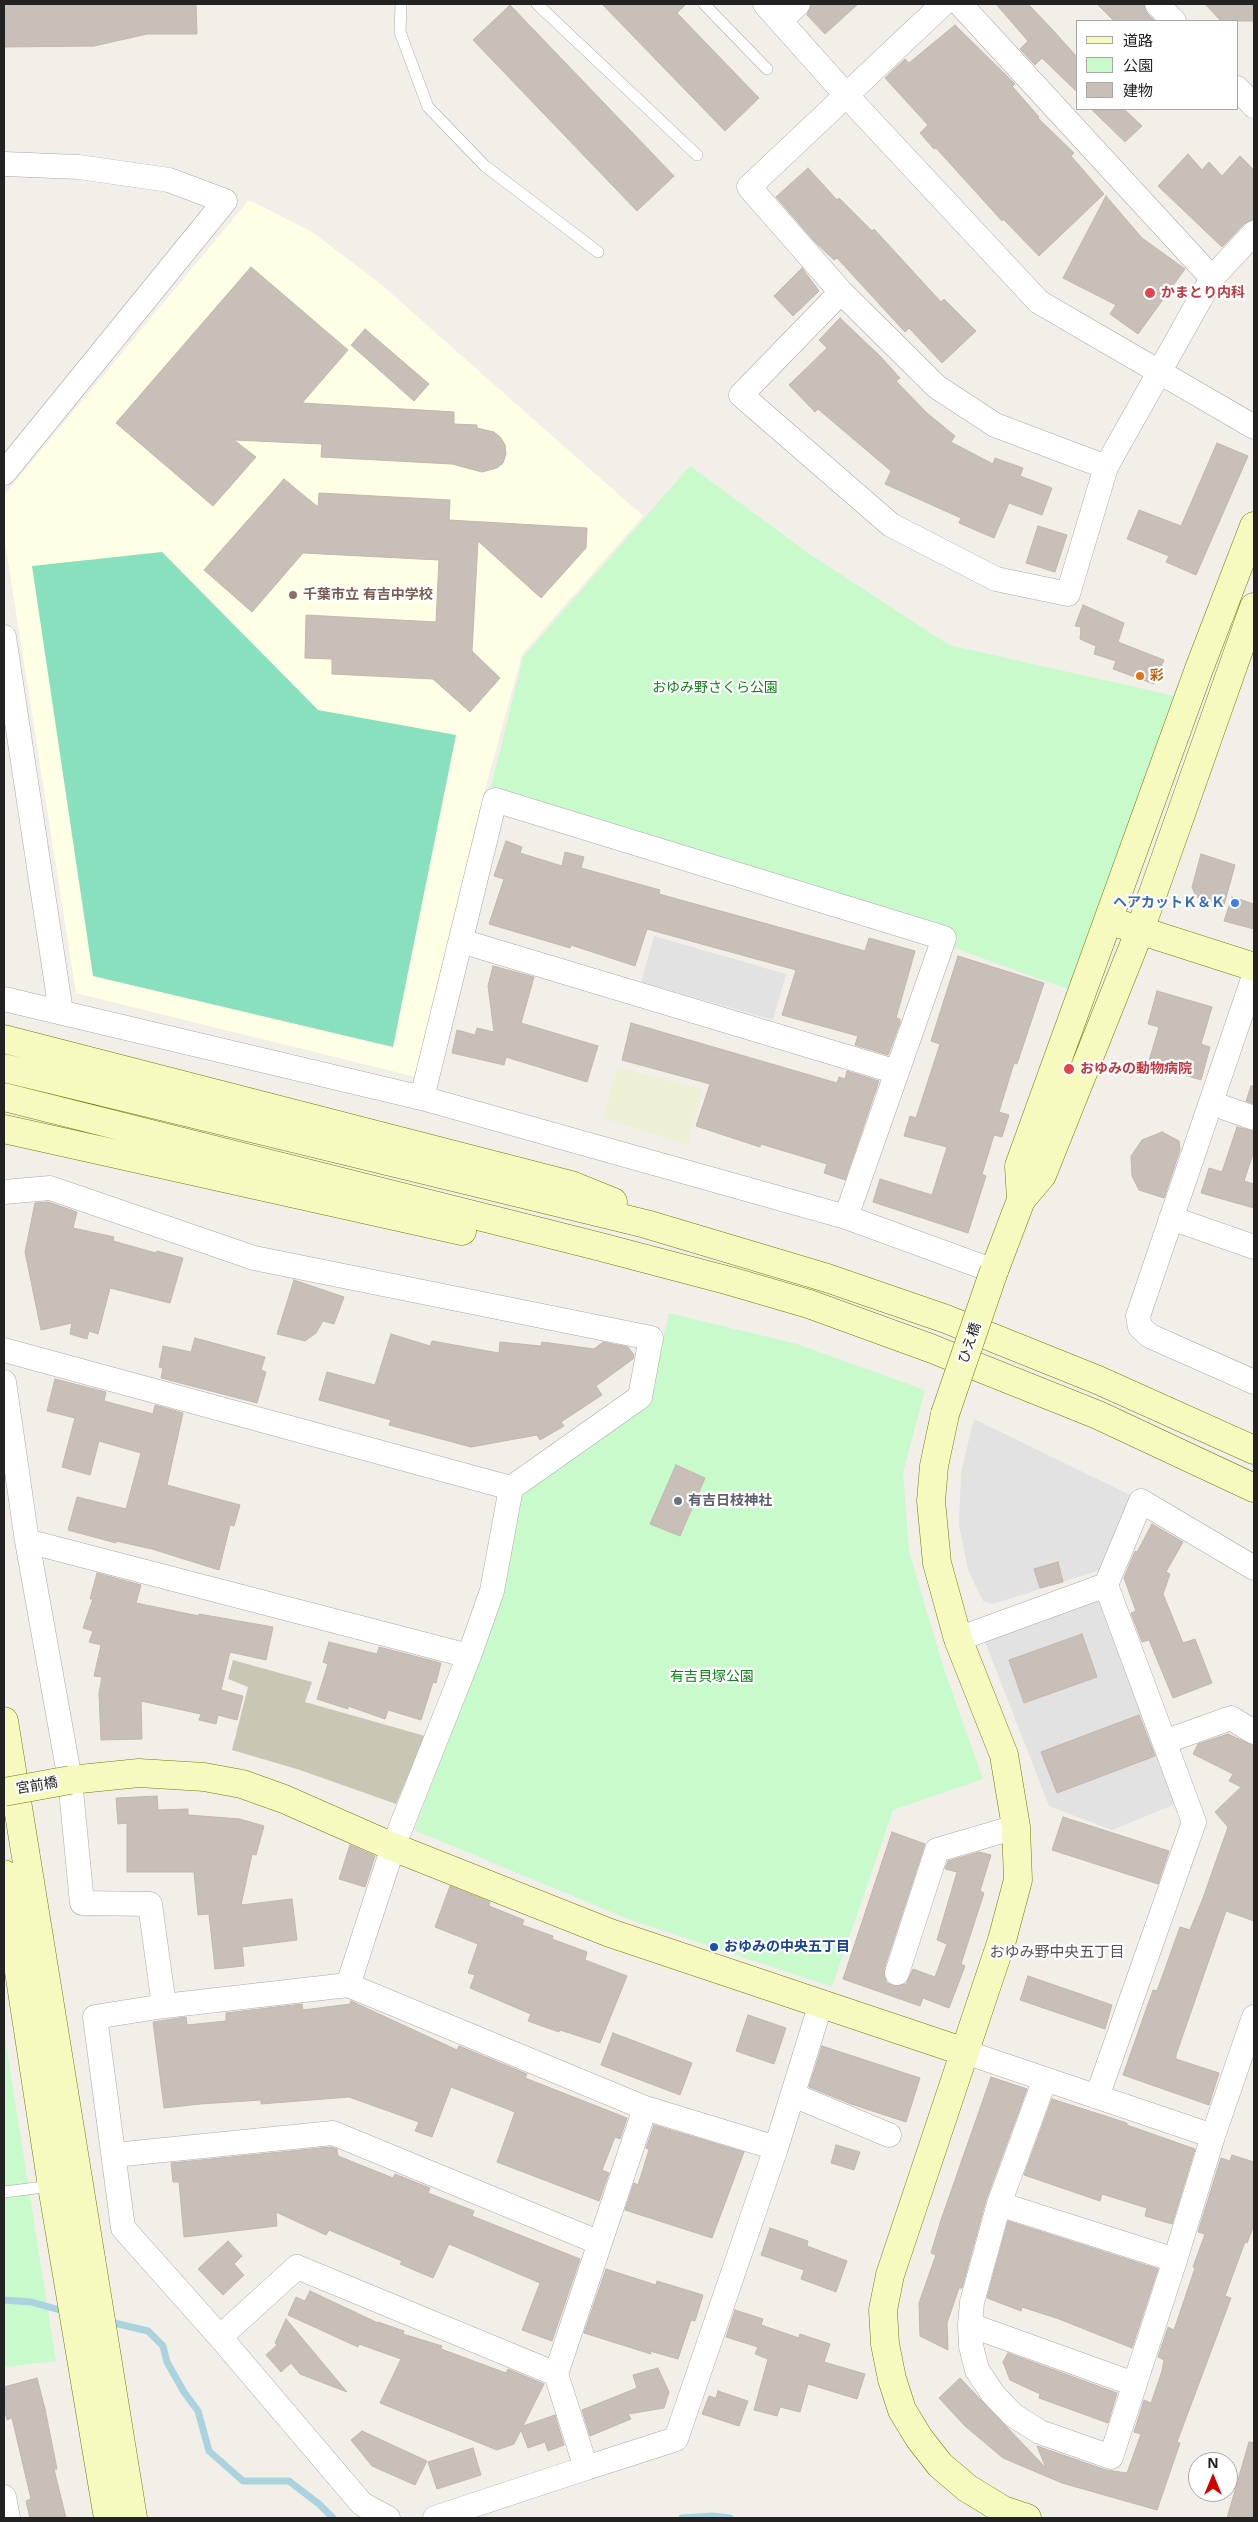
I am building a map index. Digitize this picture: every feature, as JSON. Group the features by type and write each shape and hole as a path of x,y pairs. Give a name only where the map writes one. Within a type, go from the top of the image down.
{"street":[{"path":"765,4 1039,302 1254,427"},
{"path":"781,20 798,4"},
{"path":"943,4 848,96 749,187 841,292 937,387 995,425 1106,467"},
{"path":"960,4 1212,278"},
{"path":"1157,4 1173,20"},
{"path":"1238,89 1254,106"},
{"path":"4,164 79,167 169,180 225,201 4,473"},
{"path":"841,292 741,395 891,525 996,579 1068,594 1106,467 1212,278 1254,233"},
{"path":"1021,1200 1019,1166 1199,669 1254,526"},
{"path":"1021,1200 1042,1175 1140,930 1230,679 1254,606"},
{"path":"4,637 61,1012"},
{"path":"422,1098 495,800 944,938 846,1217"},
{"path":"1109,920 1254,967"},
{"path":"461,941 897,1072"},
{"path":"1254,976 1138,1316 1140,1327 1150,1336 1254,1382"},
{"path":"4,999 422,1098 846,1217 994,1271"},
{"path":"4,1039 571,1185 615,1202 646,1224"},
{"path":"4,1068 646,1224 827,1278 946,1320 1098,1380 1254,1450"},
{"path":"4,1097 730,1280 810,1304 930,1348 1098,1415 1243,1483 1254,1498"},
{"path":"1211,1103 1254,1118"},
{"path":"4,1129 475,1234 523,1241 597,1246"},
{"path":"4,1192 50,1188 254,1258 651,1338 640,1397 512,1488 492,1591 469,1656 393,1847 348,1985"},
{"name":"ひえ橋","path":"1021,1200 994,1271 945,1414 934,1466 931,1501 932,1533 937,1563 958,1639 1004,1755 1016,1826 1018,1880 1002,1940 890,2275 883,2310 885,2344 892,2379 902,2410 919,2438 940,2465 967,2488 1003,2510 1027,2518"},
{"path":"1171,1218 1254,1247"},
{"path":"4,1350 512,1488"},
{"path":"4,1382 27,1541 70,1780 82,1903 150,1904 164,2006"},
{"path":"1097,2097 1194,1822 1106,1585 1141,1501 1254,1568"},
{"path":"27,1541 469,1656"},
{"path":"958,1639 1106,1585"},
{"path":"1164,1742 1231,1718 1254,1732"},
{"path":"4,1721 84,2290 108,2518"},
{"name":"宮前橋","path":"4,1792 70,1780 148,1774 204,1777 242,1784 284,1799 393,1847 610,1933 965,2052"},
{"path":"897,1973 937,1850 1016,1826"},
{"path":"4,1874 52,2186 84,2290"},
{"path":"388,2518 362,2504 220,2336 124,2228 95,2017 164,2006 348,1985 645,2108 776,2148"},
{"path":"435,2518 676,2439 776,2148 821,2003"},
{"path":"1045,2079 999,2204 972,2302 970,2324 977,2370 993,2394 1013,2415 1040,2432 1111,2457 1176,2260 1213,2136 1254,2017"},
{"path":"965,2052 1213,2136"},
{"path":"793,2095 889,2135"},
{"path":"586,2468 556,2374 645,2108"},
{"path":"114,2155 333,2133 600,2242"},
{"path":"999,2204 1176,2260"},
{"path":"220,2336 297,2267 556,2374"},
{"path":"970,2324 1134,2384"},
{"path":"91,2345 133,2518"},
{"path":"4,2497 8,2518"}],"lane":[{"path":"401,4 400,32 428,107 485,166 598,252"},
{"path":"537,4 697,155"},
{"path":"704,4 767,69"},
{"path":"4,2192 52,2186"}],"shaded area":[{"name":"千葉市立 有吉中学校","path":"249,200 312,232 377,281 643,516 522,654 486,786 420,1078 76,993 4,536 4,495"},
{"path":"654,936 786,974 773,1020 641,982"},
{"path":"618,1067 702,1089 688,1145 602,1118"},
{"path":"974,1419 1136,1498 1100,1570 993,1604 983,1601 968,1570 959,1524 961,1472"},
{"path":"1104,1590 1183,1801 1112,1830 1049,1806 984,1639"},
{"path":"233,1660 312,1682 305,1702 425,1736 396,1804 300,1770 232,1750 248,1687 228,1679"}],"green space":[{"name":"おゆみ野さくら公園","path":"690,466 808,553 949,645 1179,697 1073,991 954,948 958,937 491,787 523,657"},
{"path":"162,552 318,710 456,735 393,1047 93,976 32,566"},
{"name":"有吉貝塚公園","path":"669,1313 797,1344 925,1390 903,1473 909,1551 944,1669 983,1779 893,1810 832,1987 628,1919 414,1830 497,1613 521,1486 647,1404"},
{"path":"4,2031 56,2361 4,2367"}],"building":[{"path":"4,4 196,4 197,34 147,34 94,46 4,47"},
{"path":"602,4 686,4 677,13 759,98 725,131"},
{"path":"811,4 858,4 825,34 807,15"},
{"path":"996,4 1028,4 1051,28 1076,56 1076,91 1042,58 1035,65 1020,49 1028,41"},
{"path":"1097,4 1144,4 1147,13 1154,20 1113,20"},
{"path":"1205,4 1254,4 1254,21 1220,20"},
{"path":"510,5 674,176 637,211 473,40"},
{"path":"955,25 1015,84 1012,86 1038,118 1074,153 1071,156 1104,194 1039,256 1003,219 1002,221 920,133 928,125 885,78 905,59 909,63"},
{"path":"1092,110 1125,110 1142,126 1125,142"},
{"path":"1188,154 1202,170 1209,162 1222,176 1240,156 1254,170 1254,219 1244,224 1222,247 1158,186"},
{"path":"808,168 837,200 839,198 872,231 874,229 941,302 944,299 976,331 942,363 909,328 905,332 837,258 834,260 815,242 776,197"},
{"path":"1106,196 1142,238 1185,269 1138,334 1110,314 1116,305 1063,278"},
{"path":"251,267 348,350 302,403 454,412 454,424 477,425 477,428 494,432 501,438 505,445 506,454 503,463 497,468 482,472 452,464 321,457 322,444 234,440 256,457 213,506 116,423"},
{"path":"802,268 819,291 793,316 774,296"},
{"path":"840,318 880,356 900,378 896,381 927,413 955,436 951,442 993,464 995,458 1023,468 1020,476 1052,488 1042,515 1009,503 994,538 959,523 961,518 885,484 891,471 818,409 815,412 789,385 827,348 819,340"},
{"path":"365,329 429,384 414,401 351,345"},
{"path":"1217,443 1248,456 1196,575 1166,562 1169,556 1127,539 1139,510 1181,526"},
{"path":"284,479 318,507 319,493 450,500 449,520 587,528 586,548 541,598 478,541 472,651 500,678 470,712 433,679 332,674 332,659 305,658 306,615 436,622 439,560 303,553 252,612 204,570"},
{"path":"1038,526 1067,535 1055,572 1026,563"},
{"path":"1083,605 1124,623 1118,642 1164,660 1154,684 1113,669 1116,661 1094,654 1096,646 1080,639 1081,627 1075,626"},
{"path":"506,841 522,847 520,853 562,866 565,852 584,857 581,868 660,890 659,894 865,951 869,938 915,951 896,1018 900,1019 900,1023 888,1055 855,1045 858,1036 782,1015 796,970 647,929 635,966 571,945 570,948 489,924 504,879 494,876"},
{"path":"1201,854 1235,865 1224,905 1196,897 1192,887"},
{"path":"1232,897 1254,904 1254,929 1224,921"},
{"path":"958,956 1044,983 1017,1064 1014,1063 999,1112 1009,1115 1002,1137 994,1135 982,1174 986,1176 968,1233 873,1202 880,1179 932,1195 947,1147 904,1136 910,1116 916,1118 940,1044 931,1041"},
{"path":"493,966 534,977 521,1023 598,1046 587,1082 506,1057 504,1065 452,1053 457,1030 475,1035 477,1028 494,1032 488,986"},
{"path":"1157,991 1212,1007 1201,1044 1210,1047 1201,1080 1148,1064 1159,1027 1148,1024"},
{"path":"631,1023 837,1083 839,1077 845,1079 847,1071 879,1081 845,1180 824,1173 827,1164 761,1144 760,1147 696,1126 710,1084 622,1060"},
{"path":"1251,1086 1254,1086 1254,1104 1246,1101"},
{"path":"1237,1127 1254,1131 1254,1151 1244,1181 1254,1184 1254,1208 1201,1193 1209,1168 1222,1172"},
{"path":"1162,1132 1179,1141 1180,1150 1164,1198 1139,1190 1132,1176 1131,1156 1142,1140"},
{"path":"48,1202 77,1212 73,1228 114,1237 113,1241 156,1253 157,1251 183,1258 170,1303 110,1288 98,1334 89,1331 87,1339 70,1334 72,1323 41,1330 25,1252 35,1203"},
{"path":"294,1280 344,1297 334,1324 323,1321 316,1333 305,1341 277,1334"},
{"path":"391,1334 430,1346 432,1341 499,1353 500,1342 541,1346 542,1342 594,1349 603,1342 628,1347 634,1355 633,1359 596,1386 602,1395 561,1422 564,1426 540,1440 537,1435 471,1447 389,1425 391,1420 319,1400 327,1372 375,1385"},
{"path":"195,1338 265,1357 261,1370 266,1372 257,1403 161,1378 163,1368 159,1367 163,1346 191,1352"},
{"path":"55,1379 106,1392 104,1401 153,1414 155,1405 183,1413 167,1485 240,1505 234,1526 230,1525 219,1570 152,1549 116,1541 116,1543 68,1530 77,1497 126,1509 141,1453 99,1441 90,1475 62,1467 75,1418 47,1411"},
{"name":"有吉日枝神社","path":"676,1465 705,1478 680,1536 650,1524"},
{"path":"1152,1524 1183,1542 1166,1572 1170,1574 1163,1594 1183,1643 1195,1639 1212,1683 1173,1698 1149,1640 1142,1642 1131,1613 1136,1611 1124,1578 1135,1551 1137,1552"},
{"path":"1058,1562 1063,1582 1040,1588 1034,1569"},
{"path":"97,1573 141,1585 136,1603 199,1616 199,1614 273,1627 266,1660 230,1652 221,1690 243,1696 237,1720 218,1715 216,1724 199,1720 201,1714 141,1701 142,1739 101,1740 99,1693 102,1677 94,1676 101,1645 89,1642 93,1631 83,1628 93,1599 90,1599"},
{"path":"1082,1634 1097,1677 1024,1703 1009,1660"},
{"path":"329,1642 377,1654 379,1647 441,1663 436,1683 433,1682 421,1720 388,1710 385,1719 348,1706 348,1709 317,1699 328,1664 323,1662"},
{"path":"1139,1715 1155,1756 1057,1793 1041,1752"},
{"path":"1228,1734 1254,1746 1254,1921 1226,1911 1176,2055 1176,2059 1219,2073 1209,2105 1123,2075 1153,1990 1157,1991 1180,1927 1190,1930 1228,1827 1215,1812 1241,1787 1229,1781 1233,1774 1193,1754 1198,1744"},
{"path":"157,1796 158,1810 188,1809 188,1815 240,1819 264,1826 256,1855 252,1854 241,1905 292,1899 297,1940 242,1947 244,1966 215,1969 209,1914 198,1915 194,1872 127,1872 127,1823 118,1824 116,1798"},
{"path":"1063,1817 1169,1851 1158,1884 1052,1850"},
{"path":"892,1832 925,1844 884,1969 886,1982 893,1986 906,1984 913,1969 935,1977 947,1944 937,1940 957,1872 945,1869 948,1861 979,1852 991,1855 980,1891 984,1893 961,1964 965,1966 949,2008 923,1998 920,2006 843,1979"},
{"path":"350,1845 375,1856 365,1887 339,1879"},
{"path":"450,1886 490,1902 489,1906 524,1920 522,1925 553,1936 552,1939 587,1952 585,1960 627,1976 600,2043 528,2021 531,2014 470,1988 475,1975 468,1973 478,1944 435,1927"},
{"path":"1028,1976 1112,2005 1105,2029 1020,2000"},
{"path":"351,2001 457,2050 459,2046 527,2074 525,2078 627,2118 620,2139 615,2137 602,2170 609,2173 599,2201 497,2162 515,2112 451,2087 432,2137 415,2131 419,2122 349,2097 261,2104 261,2100 164,2108 153,2022 186,2017 187,2025 226,2021 226,2013 302,2004 303,2010 350,2004"},
{"path":"748,2015 786,2028 774,2064 736,2051"},
{"path":"613,2033 692,2063 680,2095 601,2065"},
{"path":"822,2046 920,2078 906,2122 851,2104 809,2087"},
{"path":"991,2077 1027,2089 986,2200 962,2288 959,2288 947,2323 948,2350 920,2336 919,2303 936,2255 931,2253 941,2220"},
{"path":"1052,2099 1127,2123 1127,2125 1195,2149 1172,2224 1145,2216 1147,2208 1102,2194 1100,2201 1024,2175"},
{"path":"654,2125 744,2152 712,2238 625,2210 634,2183 638,2185 649,2150 646,2148"},
{"path":"836,2145 860,2152 854,2170 831,2163"},
{"path":"331,2147 337,2149 338,2156 393,2178 395,2174 430,2188 428,2193 474,2211 472,2216 580,2259 552,2341 522,2330 540,2283 449,2244 433,2278 400,2264 402,2261 329,2230 326,2235 276,2212 277,2226 184,2237 179,2182 173,2182 171,2163"},
{"path":"1232,2155 1254,2162 1254,2225 1247,2243 1245,2242 1225,2296 1231,2298 1177,2442 1180,2443 1157,2510 1062,2483 1003,2458 965,2426 939,2398 960,2378 1046,2468 1037,2446 1106,2470 1127,2473 1141,2434 1134,2432 1144,2400 1151,2403 1162,2371 1164,2360 1158,2357 1168,2327 1174,2330 1195,2268 1193,2267 1205,2234 1198,2232 1221,2158 1230,2161"},
{"path":"1008,2221 1158,2269 1132,2348 1059,2319 1022,2307 1021,2311 987,2298"},
{"path":"770,2228 808,2241 807,2246 847,2261 836,2292 801,2279 804,2270 761,2255"},
{"path":"228,2241 242,2256 234,2264 244,2275 223,2295 198,2269"},
{"path":"606,2269 656,2285 657,2281 703,2295 695,2321 691,2320 678,2359 650,2351 651,2354 584,2333"},
{"path":"310,2291 378,2323 404,2331 403,2334 442,2346 441,2349 506,2373 508,2369 544,2384 523,2426 555,2415 564,2445 548,2451 545,2442 528,2448 521,2430 514,2444 497,2450 380,2403 401,2359 359,2344 358,2347 288,2315 296,2297 305,2301"},
{"path":"735,2310 763,2319 761,2325 799,2338 800,2334 830,2344 824,2362 865,2374 857,2399 808,2384 800,2412 780,2407 777,2416 754,2410 768,2359 755,2354 758,2347 726,2337"},
{"path":"286,2319 347,2392 300,2374 291,2363 281,2372 266,2355 277,2345 275,2343"},
{"path":"1008,2353 1117,2393 1108,2423 1039,2398 1040,2394 1010,2380 1003,2362"},
{"path":"658,2368 669,2392 664,2408 628,2414 631,2419 590,2436 582,2410 637,2388 633,2375"},
{"path":"37,2378 57,2469 54,2469 66,2518 30,2518 26,2501 31,2499 12,2418 7,2420 4,2407 4,2387"},
{"path":"718,2391 748,2401 739,2426 702,2414 709,2396 716,2398"},
{"path":"362,2431 427,2461 415,2485 372,2466 351,2440"},
{"path":"1249,2442 1254,2443 1254,2518 1227,2518 1232,2502 1238,2502 1238,2480"},
{"path":"473,2448 481,2475 437,2489 428,2462"}],"waterway":[{"path":"4,2300 31,2302 67,2312"},
{"path":"106,2321 148,2331 163,2346 167,2362 184,2392 198,2411 209,2451 243,2481 289,2481 319,2504 333,2518"},
{"path":"682,2518 712,2516 730,2518"}],"place":[{"name":"かまとり内科","path":"1150,293"},
{"name":"千葉市立 有吉中学校","path":"293,595"},
{"name":"彩","path":"1140,676"},
{"name":"ヘアカットＫ＆Ｋ","path":"1235,903"},
{"name":"おゆみの動物病院","path":"1069,1069"},
{"name":"有吉日枝神社","path":"678,1501"},
{"name":"おゆみの中央五丁目","path":"714,1947"}],"district":[{"name":"おゆみ野中央五丁目","path":"1057,1953"}]}
